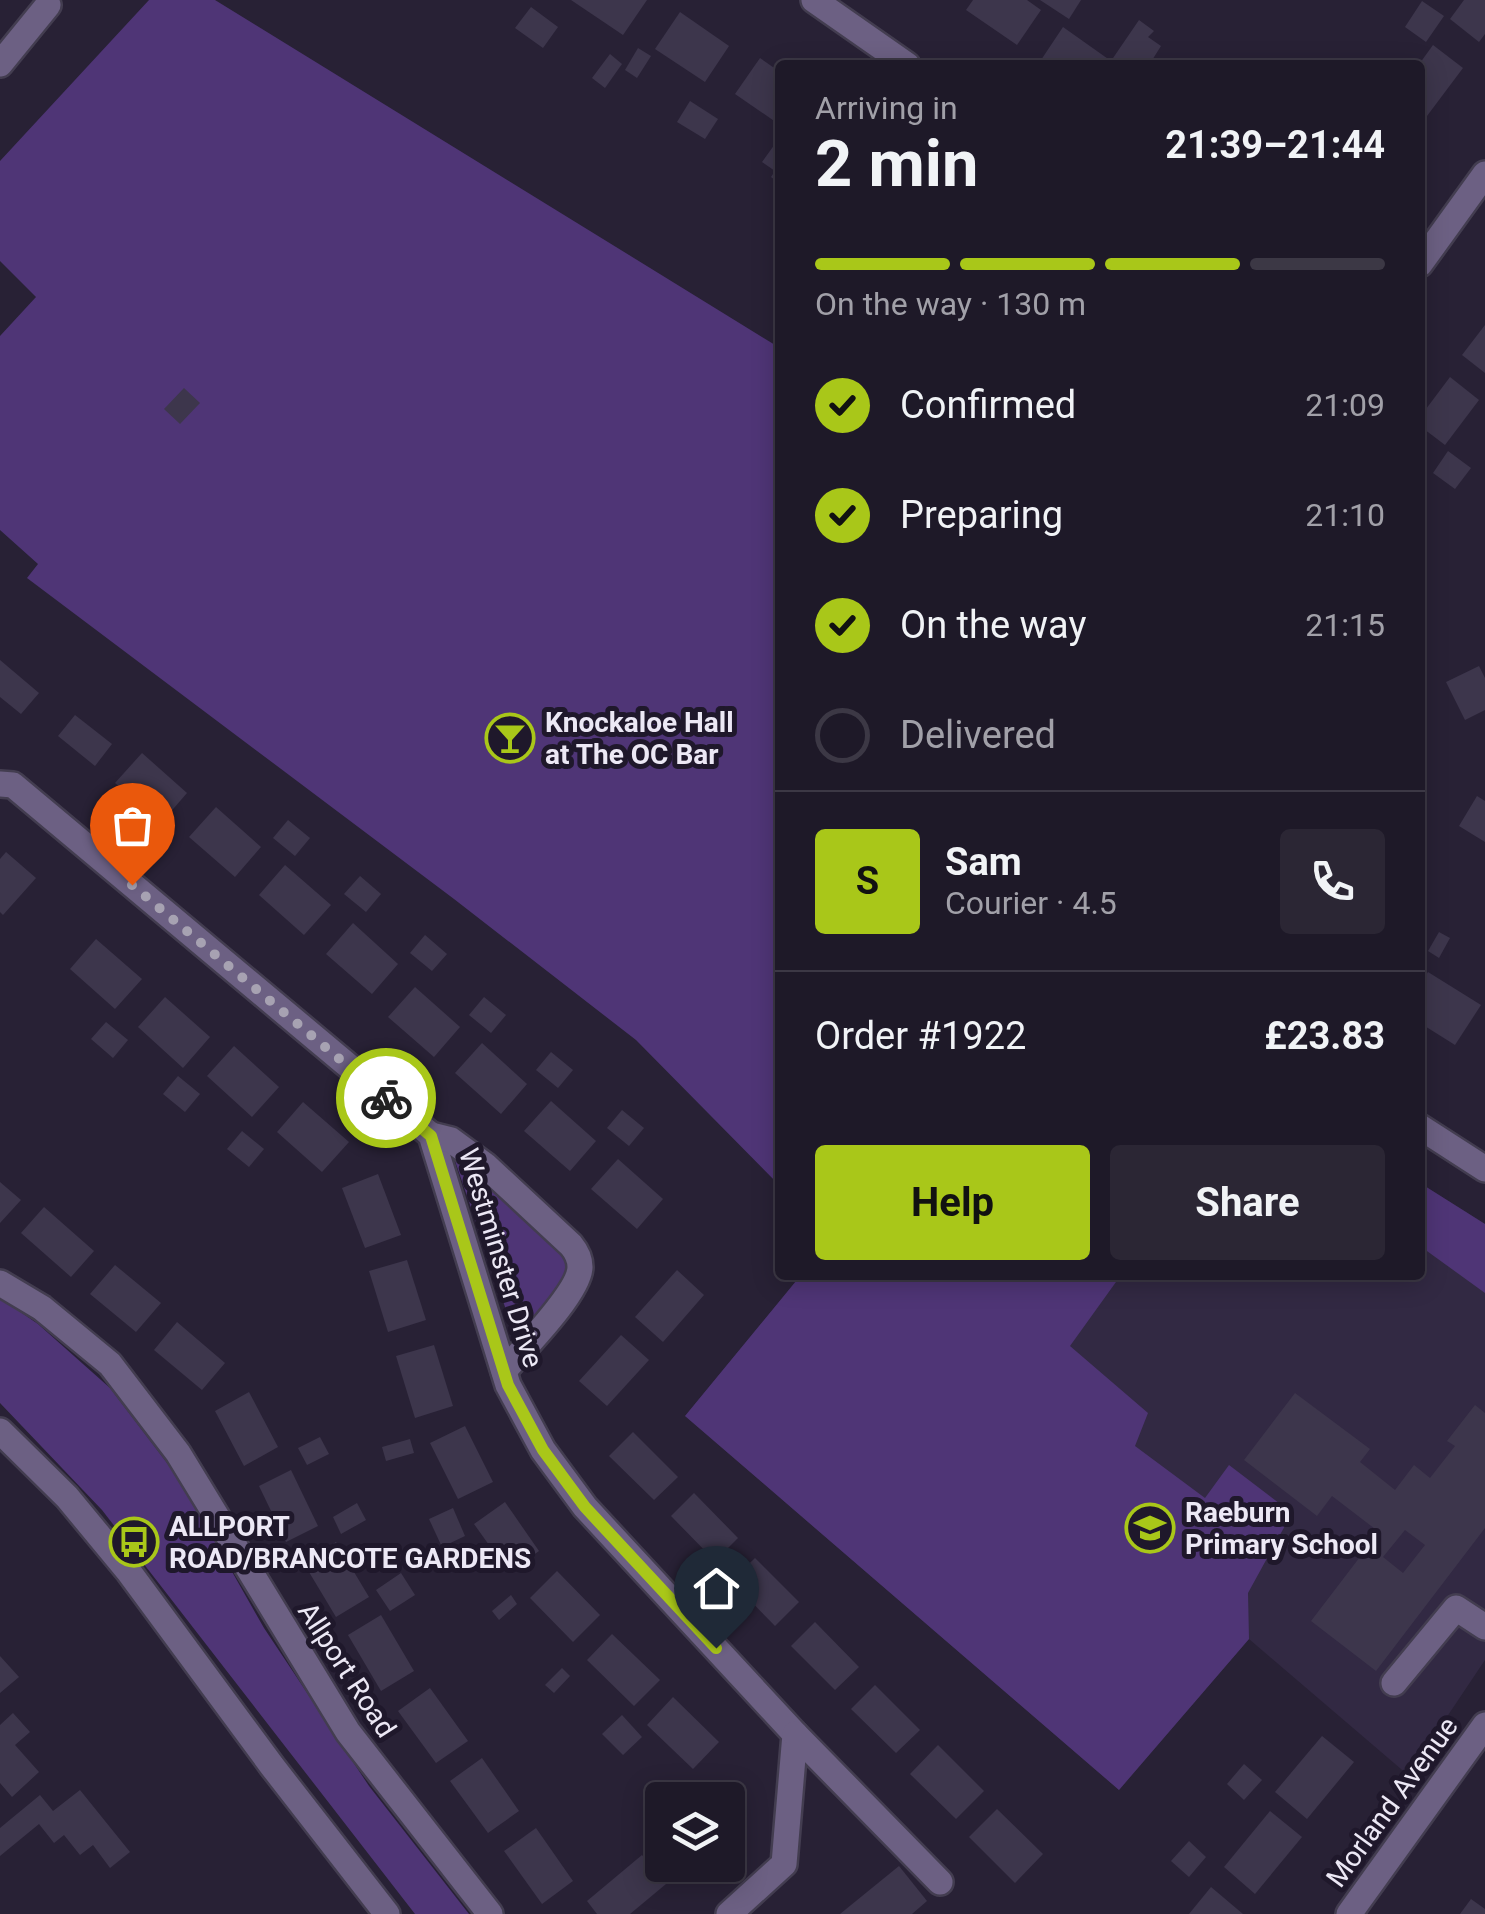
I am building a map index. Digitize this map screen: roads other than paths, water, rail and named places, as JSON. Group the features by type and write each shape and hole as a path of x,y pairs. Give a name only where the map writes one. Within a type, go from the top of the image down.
{"street":[{"path":"814,0 901,60"},
{"path":"0,64 48,5"},
{"path":"1425,257 1485,174"},
{"name":"Westminster Drive","path":"0,784 13,785 431,1136 508,1385 543,1450 585,1507 795,1734 940,1882"},
{"path":"1425,1130 1485,1169"},
{"path":"431,1136 451,1140 485,1166 578,1254 580,1270 573,1289 504,1371"},
{"name":"Allport Road","path":"0,1283 42,1308 110,1364 178,1454 348,1732 490,1914"},
{"path":"0,1431 68,1498 129,1572 387,1914"},
{"path":"1394,1683 1456,1608 1485,1627"},
{"name":"Morland Avenue","path":"1349,1914 1485,1725"},
{"path":"729,1914 784,1864 795,1734"}],"place":[{"name":"Knockaloe Hall at The OC Bar","path":"510,738"},
{"name":"Raeburn Primary School","path":"1150,1528"},
{"name":"ALLPORT ROAD/BRANCOTE GARDENS","path":"134,1542"}]}
